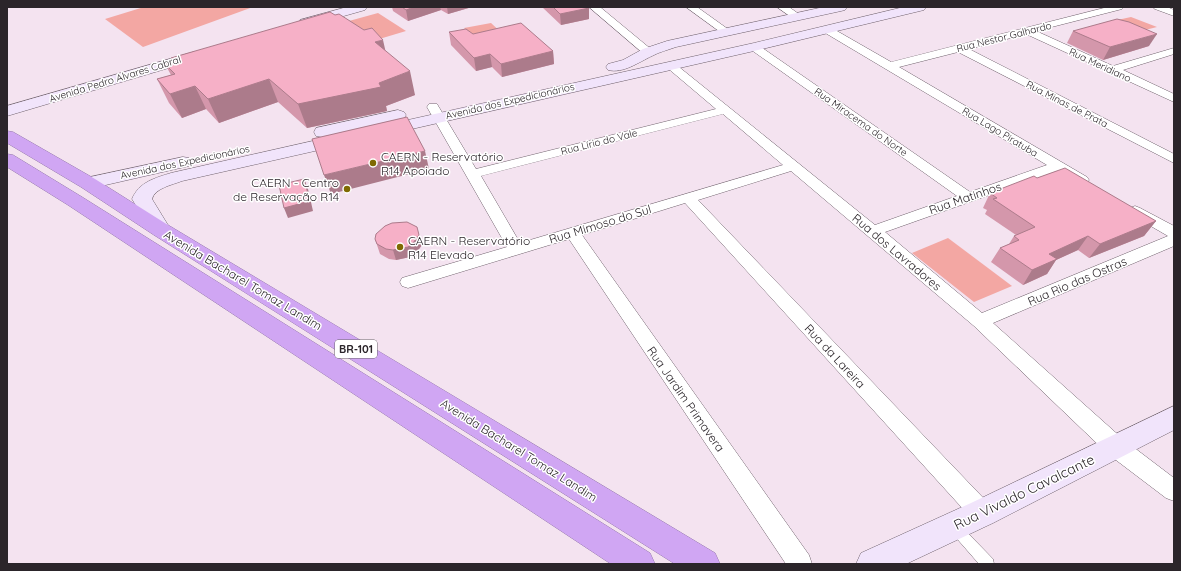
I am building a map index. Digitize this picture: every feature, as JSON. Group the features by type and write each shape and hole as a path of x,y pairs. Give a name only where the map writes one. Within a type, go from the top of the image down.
{"highway":[{"name":"Avenida Bacharel Tomaz Landim","path":"7,136 88,183 161,230 704,564"},
{"name":"Avenida Bacharel Tomaz Landim","path":"7,159 75,201 638,564"}],"street":[{"path":"350,7 291,26 361,7"},
{"path":"594,7 648,52"},
{"path":"691,7 727,32"},
{"path":"782,7 798,16"},
{"name":"Avenida dos Expedicionários","path":"436,112 754,47 920,7"},
{"name":"Rua Nestor Galhardo","path":"890,66 1119,7"},
{"path":"1158,7 1174,13"},
{"path":"837,8 858,22"},
{"name":"Avenida dos Expedicionários","path":"88,183 274,149 436,112 614,67 648,52 672,44 837,8"},
{"path":"1075,10 1088,15"},
{"name":"Rua Lago Piratuba","path":"826,29 1092,186"},
{"name":"Rua Meridiano","path":"1027,31 1174,98"},
{"name":"Rua Miracema do Norte","path":"754,47 968,197"},
{"name":"Rua Minas de Prata","path":"959,48 1174,159"},
{"name":"Avenida Pedro Alvares Cabral","path":"7,106 207,50 7,111"},
{"path":"1112,70 1174,51"},
{"name":"Rua dos Lavradores","path":"670,65 873,231 980,321 1116,447 1174,491"},
{"name":"Rua Lírio do Vale","path":"473,174 725,110"},
{"path":"436,112 516,249"},
{"name":"Avenida dos Expedicionários","path":"161,230 142,199 150,188 177,177 274,149"},
{"name":"Rua Mimoso do Sul","path":"408,282 793,166"},
{"name":"Rua Matinhos","path":"873,231 1058,166"},
{"name":"Rua da Lareira","path":"688,198 982,513"},
{"path":"1126,206 1174,233"},
{"name":"Rua Jardim Primavera","path":"572,233 800,564"},
{"name":"Rua Rio das Ostras","path":"980,321 1174,240"},
{"name":"Rua Vivaldo Cavalcante","path":"880,562 1116,447 1174,417"}],"lane":[{"path":"954,526 988,564"}],"shaded area":[{"path":"144,7 253,7 143,47 105,19"},
{"path":"378,13 406,31 376,40 349,21"},
{"path":"1131,17 1157,27 1125,35 1099,24"},
{"path":"491,23 506,37 479,44 464,28"},
{"path":"948,238 1012,286 974,302 912,253"}],"building":[{"path":"402,7 414,7 406,10"},
{"path":"553,7 587,7 589,8 560,14"},
{"path":"330,12 335,15 339,14 364,30 372,28 383,40 375,42 410,71 379,83 381,87 298,104 269,79 208,99 195,86 170,94 157,79 175,74 165,64 174,61 171,58"},
{"path":"1117,19 1129,22 1157,34 1110,47 1073,31"},
{"path":"521,23 553,51 501,64 490,54 474,58 449,32 466,29 473,34"},
{"path":"407,117 425,151 324,175 312,139"},
{"path":"1065,168 1156,221 1100,244 1088,236 1049,254 1057,259 1032,270 1000,248 1019,240 1014,236 1035,227 993,199 997,198 990,193 1034,176 1037,178"},
{"path":"304,179 310,201 284,208 279,185"},
{"path":"407,222 417,227 419,235 408,247 393,250 386,249 377,244 375,239 376,234 385,226 392,223"}],"place":[{"name":"CAERN - Reservatório R14 Apoiado","path":"373,163"},
{"name":"CAERN - Centro de Reservação R14","path":"347,189"},
{"name":"CAERN - Reservatório R14 Elevado","path":"400,247"}]}
